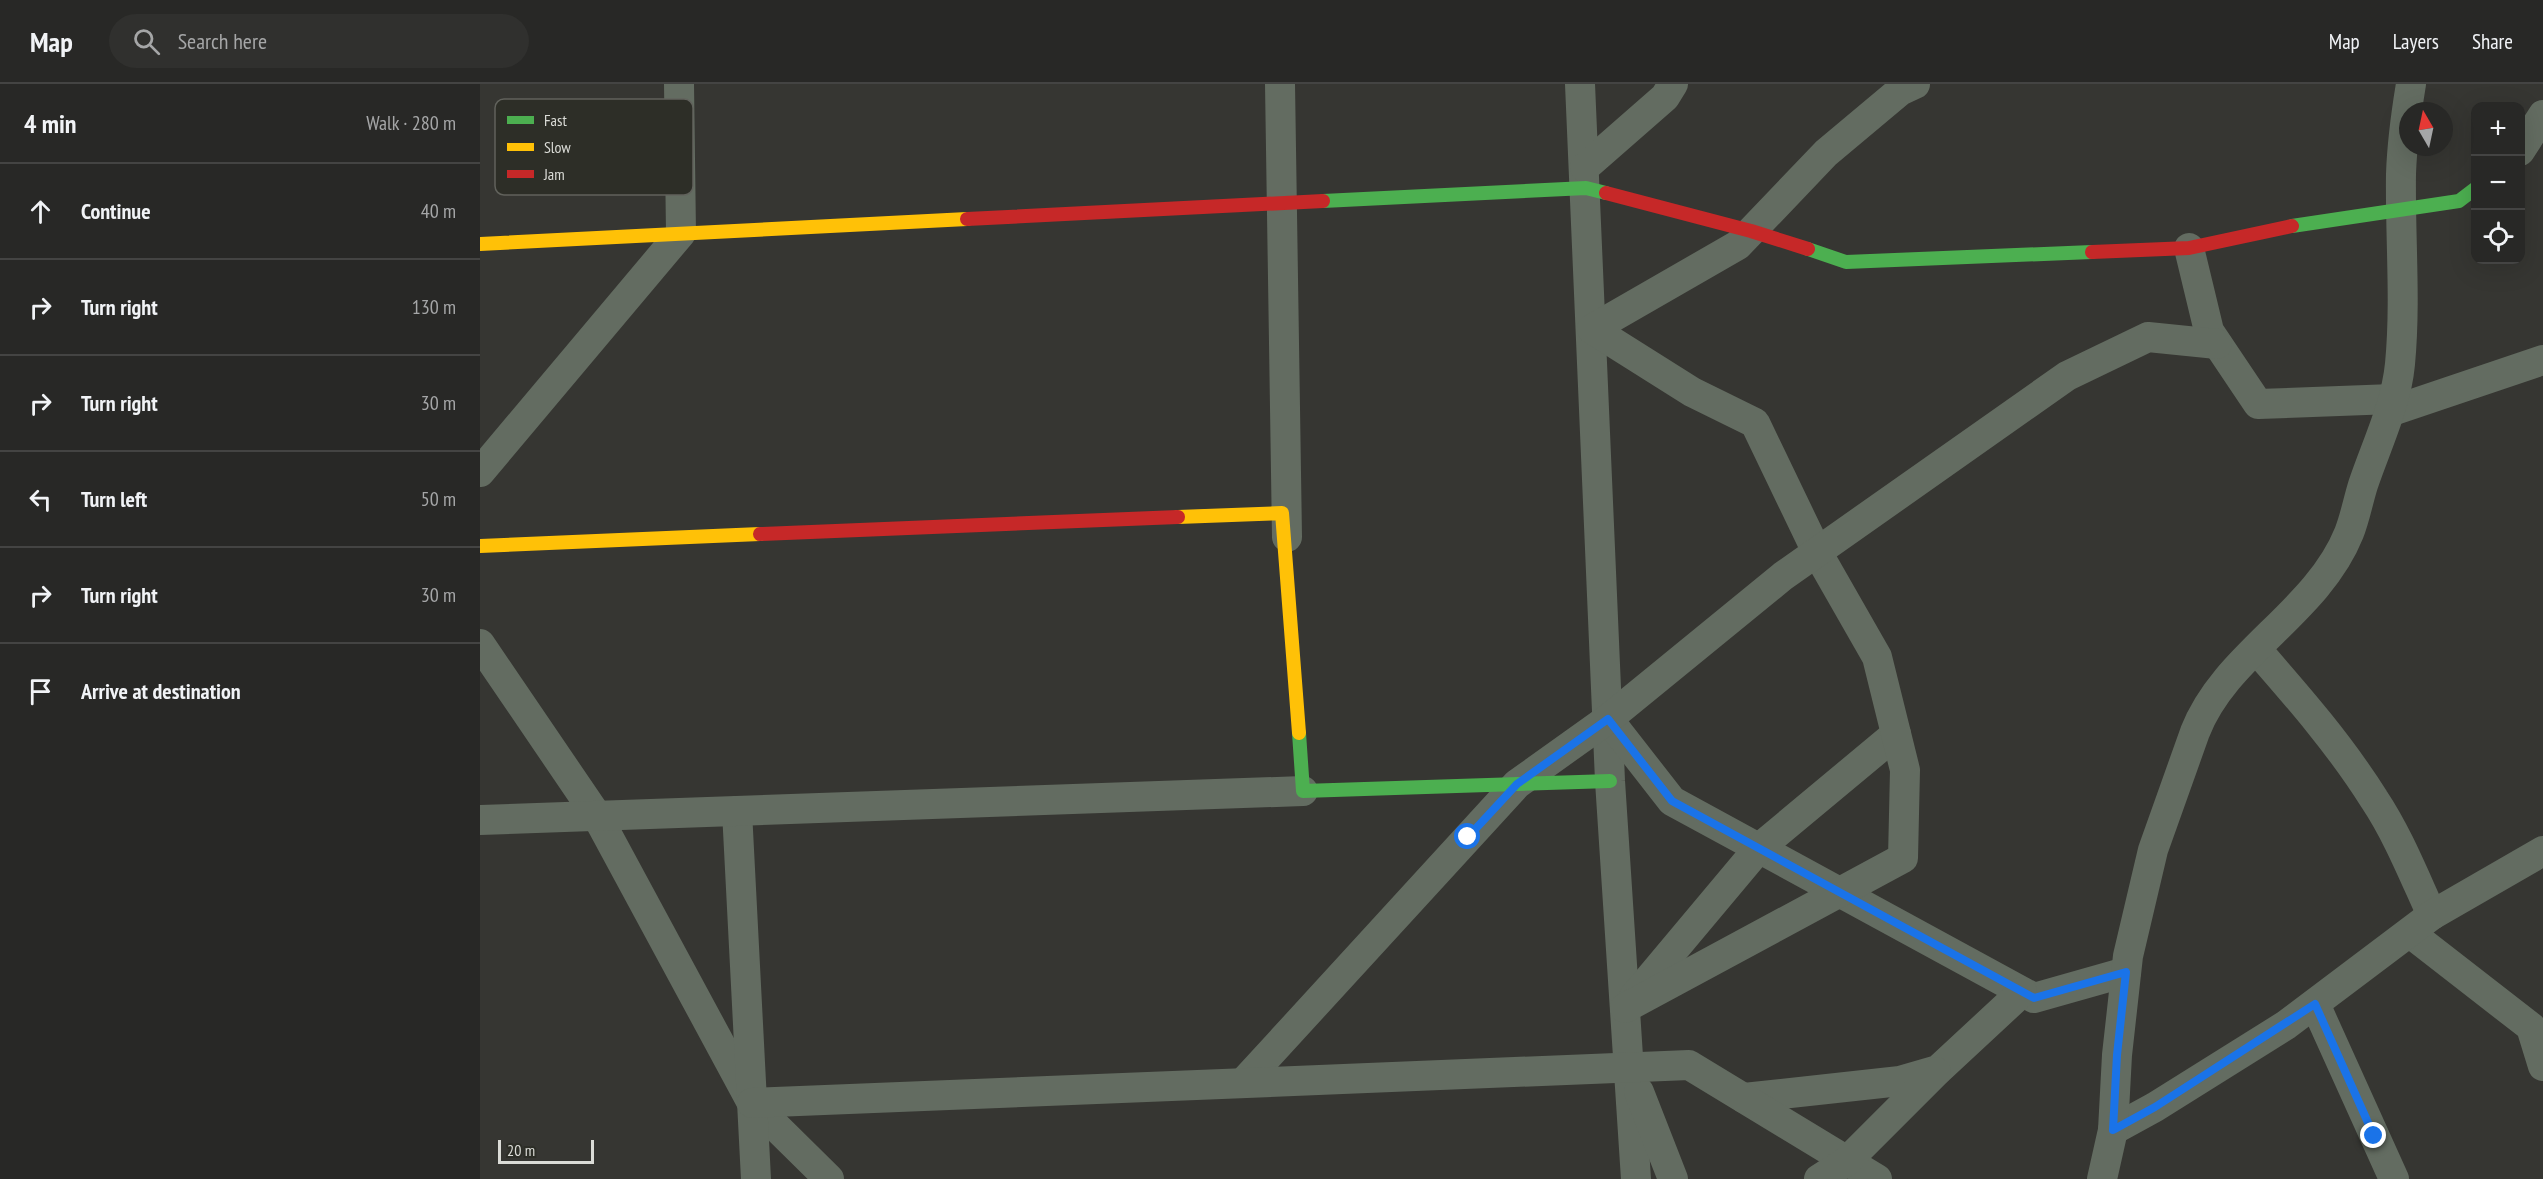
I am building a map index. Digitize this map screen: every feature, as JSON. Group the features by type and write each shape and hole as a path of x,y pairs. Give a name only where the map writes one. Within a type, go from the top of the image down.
{"street":[{"path":"679,84 679,99"},
{"path":"1280,84 1284,203 1287,574"},
{"path":"1580,84 1586,178 1610,781 1636,1179"},
{"path":"1586,178 1665,97 1673,84"},
{"path":"1592,329 1738,245 1826,153 1900,91 1915,84"},
{"path":"2102,1179 2113,1130 2117,1055 2126,972 2153,850 2202,714 2216,692 2288,619 2330,567 2349,534 2391,406 2400,366 2401,173 2411,84"},
{"path":"2525,143 2543,115"},
{"path":"480,243 1284,203 1586,178 1846,262 2189,248 2259,231 2459,201 2471,191"},
{"path":"480,472 681,233 680,195"},
{"path":"2189,248 2210,331 2258,405 2391,406 2543,360"},
{"path":"1592,329 1692,392 1755,423 1817,552 1877,657 1905,770 1903,858 1625,1008"},
{"path":"1243,1083 1517,784 1608,719 1783,576 2067,376 2148,337 2217,344"},
{"path":"480,546 1282,513 1303,790"},
{"path":"480,644 597,816 752,1103 829,1179"},
{"path":"2257,650 2331,736 2376,800 2403,852 2421,924 2531,1027 2543,1066"},
{"path":"1608,719 1672,801 2034,998 2126,972"},
{"path":"1625,1008 1758,849 1896,734"},
{"path":"480,820 1610,781"},
{"path":"737,811 756,1179"},
{"path":"2113,1130 2155,1107 2315,1004 2421,924 2543,851"},
{"path":"1819,1179 1847,1161 1938,1070 2022,992"},
{"path":"2315,1004 2394,1179"},
{"path":"752,1103 1689,1065 1877,1179"},
{"path":"1629,1067 1673,1179"},
{"path":"1744,1098 1900,1081 1938,1070"}],"traffic: fast":[{"path":"1323,201 1586,188 1606,193"},
{"path":"2292,226 2459,201 2471,192"},
{"path":"1808,249 1846,262 2092,252"},
{"path":"1299,733 1303,791 1610,781"}],"traffic: slow":[{"path":"480,244 967,219"},
{"path":"1178,517 1282,513 1299,733"},
{"path":"480,546 760,534"}],"traffic: jam":[{"path":"1606,193 1751,231 1808,249"},
{"path":"967,219 1323,201"},
{"path":"2092,252 2189,248 2292,226"},
{"path":"760,534 1178,517"}],"route":[{"path":"1468,837 1517,784 1608,719 1672,801 2034,998 2126,972 2117,1055 2113,1130 2155,1107 2286,1025 2315,1004 2374,1136"}]}
